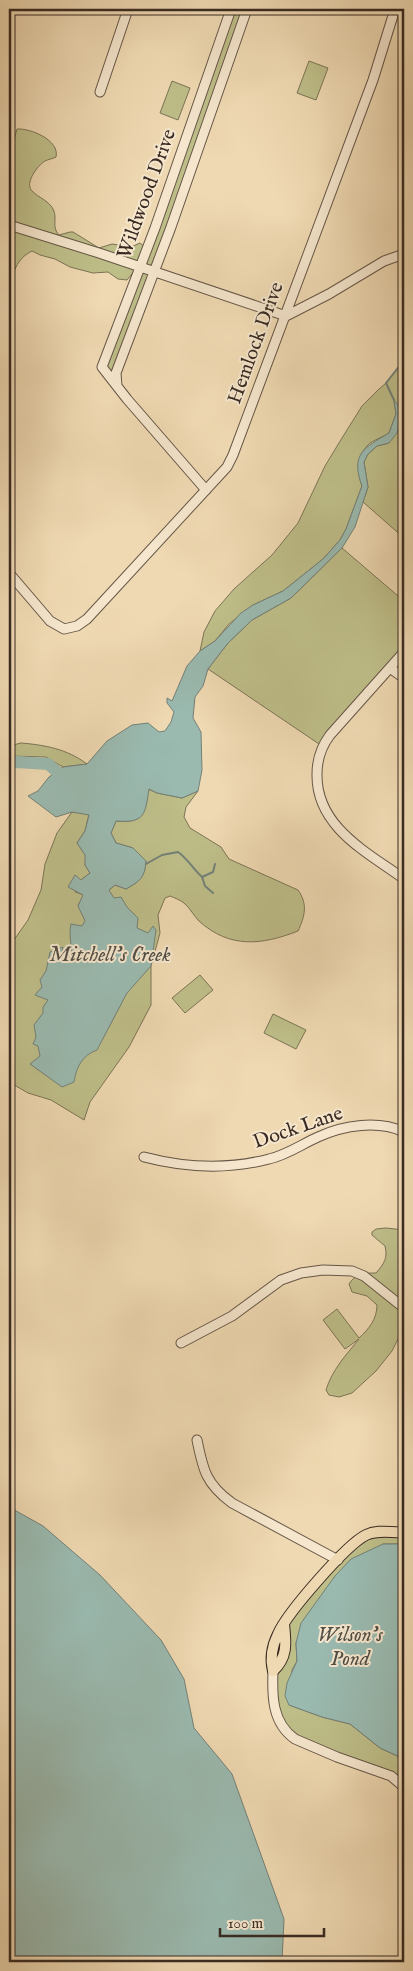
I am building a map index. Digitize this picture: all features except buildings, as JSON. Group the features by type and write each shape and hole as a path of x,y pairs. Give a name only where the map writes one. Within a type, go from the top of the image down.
{"main road":[{"path":"273,1671 271,1664 278,1633 294,1609 352,1544 367,1535 377,1532 404,1532"}],"street":[{"path":"100,92 128,9"},
{"name":"Wildwood Drive","path":"206,490 102,367 140,268 231,9"},
{"name":"Wildwood Drive","path":"117,386 116,373 171,227 247,9"},
{"name":"Hemlock Drive","path":"9,573 50,621 62,628 70,628 86,619 222,473 233,455 286,316 371,85 395,9"},
{"path":"9,225 286,316 329,294 384,261 404,254"},
{"path":"404,652 321,747 316,785 321,805 333,824 404,879"},
{"path":"390,668 404,678"},
{"name":"Dock Lane","path":"144,1156 189,1166 230,1165 272,1159 319,1136 354,1127 385,1126 404,1132"},
{"path":"181,1343 232,1316 281,1280 308,1272 352,1271 364,1276 404,1308"},
{"path":"197,1440 206,1476 219,1493 232,1503 338,1560"},
{"path":"273,1671 275,1711 281,1726 288,1735 337,1757 391,1776 404,1787"}],"green space":[{"path":"231,9 247,9 116,373 117,386 102,367"},
{"path":"309,61 328,68 316,100 297,93"},
{"path":"172,81 190,88 178,120 160,113"},
{"path":"17,129 23,129 43,136 49,140 56,151 56,157 45,161 33,174 30,188 49,203 53,209 55,229 59,235 73,232 99,248 112,244 131,247 140,243 145,247 136,269 127,280 118,279 108,272 93,273 70,267 55,259 32,251 19,262 9,290 9,238 12,238 9,234 9,140 14,140"},
{"path":"401,364 404,364 404,538 363,502 368,487 364,462 368,454 377,446 389,443 402,410 394,402 396,414 389,433 370,443 361,454 359,475 362,486 340,540 323,559 283,591 253,605 229,624 215,641 200,651 204,632 215,611 234,589 272,555 298,523 325,466 362,406 386,383"},
{"path":"342,548 404,601 404,651 322,746 208,669 228,643 252,620 291,598"},
{"path":"21,743 56,749 72,755 87,764 63,767 46,757 9,756 9,746"},
{"path":"148,789 157,793 182,798 198,791 186,807 184,817 190,828 221,847 229,859 298,890 303,900 304,915 298,931 272,939 247,942 222,936 199,921 184,903 170,896 165,898 158,915 160,933 151,966 151,1005 129,1047 90,1102 84,1120 51,1100 28,1093 9,1082 9,947 28,920 41,890 45,864 57,833 72,812 89,814 85,831 77,843 86,855 85,865 90,873 81,880 75,892 84,895 78,905 109,890 115,885 126,889 140,878 146,861 133,848 116,843 111,833 116,821 132,821 141,815 146,805"},
{"path":"200,975 213,990 185,1013 172,998"},
{"path":"273,1014 306,1030 296,1049 264,1033"},
{"path":"376,1229 404,1230 404,1327 392,1351 376,1371 352,1393 339,1397 329,1395 326,1390 332,1376 359,1339 345,1349 323,1320 337,1309 359,1338 369,1327 376,1315 377,1305 367,1296 352,1292 349,1284 357,1276 376,1273 385,1261 385,1246 372,1235 372,1232"},
{"path":"404,1532 404,1544 383,1544 335,1576 296,1643 297,1661 292,1670 289,1705 322,1717 350,1724 380,1748 404,1759 404,1787 398,1780 295,1739 277,1718 273,1649 294,1609 367,1535"}],"water":[{"name":"Mitchell's Creek","path":"394,400 402,410 397,433 389,443 377,446 368,454 364,462 368,487 355,527 342,548 291,598 252,620 228,643 208,669 203,686 195,697 193,718 201,732 202,770 198,791 182,798 157,793 149,789 142,816 133,820 116,821 111,833 116,843 133,848 146,861 143,875 135,884 126,889 115,885 109,890 114,898 121,897 127,907 138,918 137,928 148,933 153,926 156,930 151,966 127,993 97,1050 87,1055 81,1063 76,1072 74,1082 62,1087 30,1064 40,1056 38,1046 33,1044 36,1037 34,1025 43,1013 43,1007 48,1000 35,995 42,987 40,980 46,971 50,952 63,947 61,956 72,962 71,924 82,926 85,921 78,906 83,895 68,887 75,875 81,880 90,873 85,865 85,855 77,843 85,831 89,815 72,812 56,817 28,796 38,791 49,777 63,767 87,764 107,741 132,725 148,723 159,732 165,731 171,722 174,712 167,703 167,698 172,701 187,666 200,651 215,641 241,613 253,605 283,591 323,559 340,540 362,486 358,466 359,459 366,448 389,433 396,414"},
{"path":"9,1507 43,1526 100,1575 161,1640 184,1679 194,1728 232,1774 284,1919 282,1962 9,1962"},
{"name":"Wilson's Pond","path":"383,1544 404,1544 404,1759 380,1748 350,1724 322,1717 289,1705 285,1696 287,1683 297,1661 296,1643 301,1623 335,1576 351,1559"}],"waterway":[{"name":"Mitchell's Creek","path":"394,400 386,383 401,364 404,364"},
{"name":"Mitchell's Creek","path":"9,764 17,762 48,764 68,781"},
{"path":"146,864 162,855 178,852 202,877 213,872 215,864"},
{"path":"202,877 205,886 213,893"}]}
